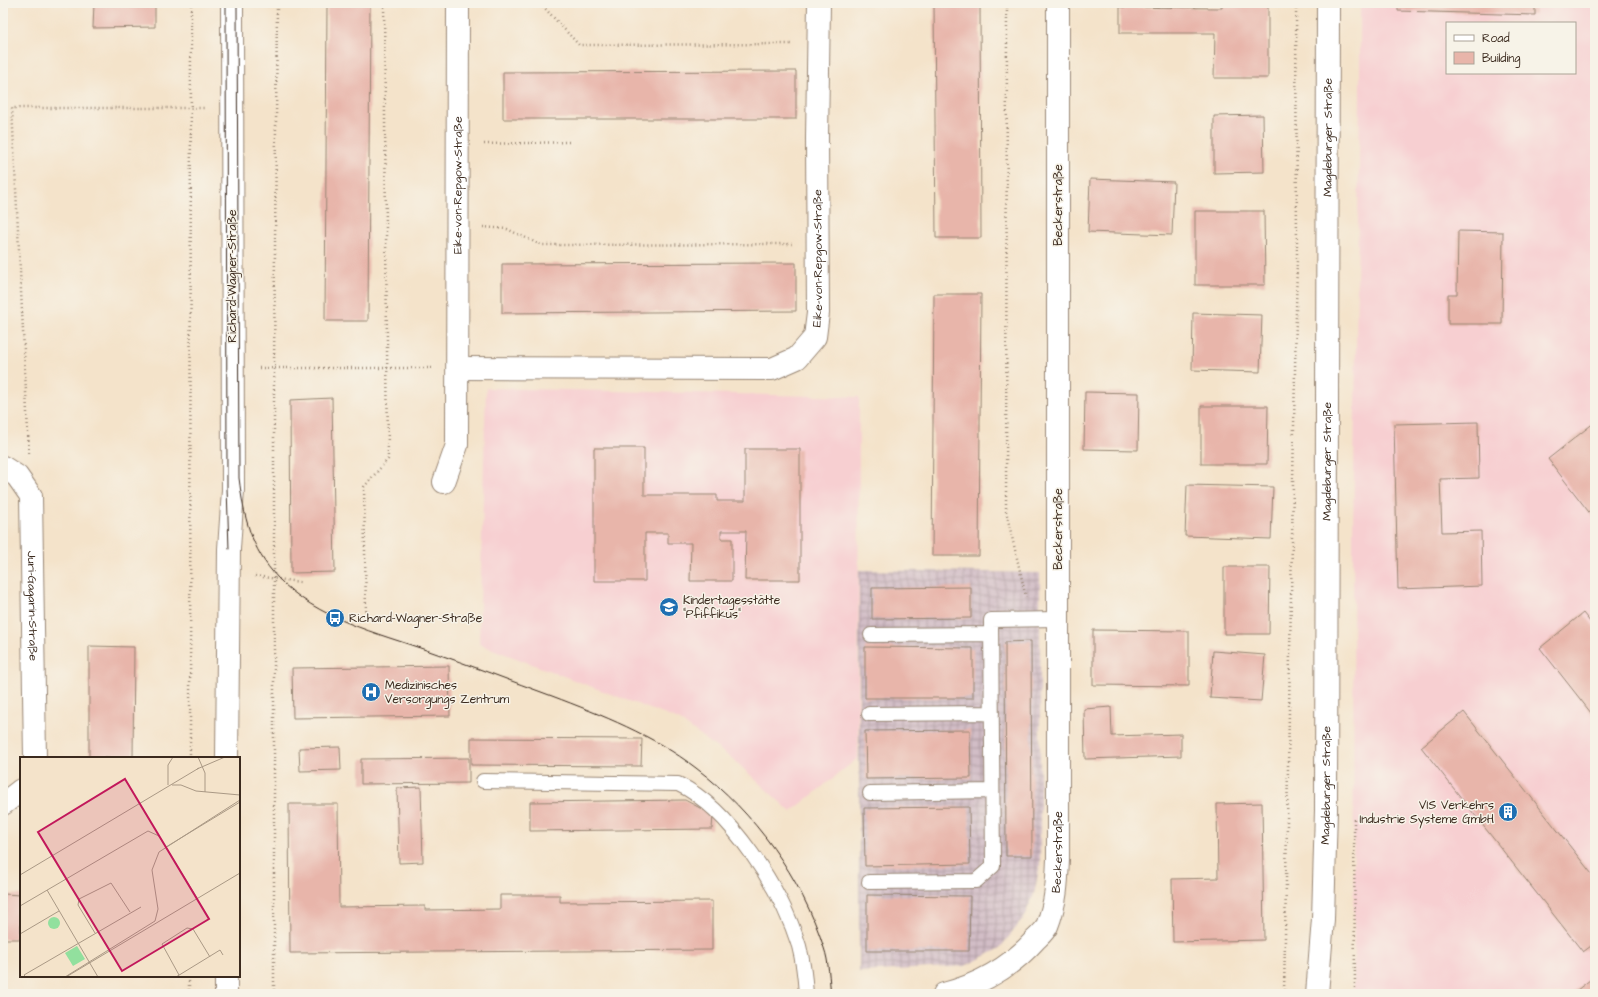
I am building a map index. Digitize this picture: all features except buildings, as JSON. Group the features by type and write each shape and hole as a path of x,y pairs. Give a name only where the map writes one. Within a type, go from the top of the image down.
{"street":[{"name":"Richard-Wagner-Straße","path":"227,757 228,574 233,490 232,3"},
{"name":"Eike-von-Repgow-Straße","path":"444,482 457,445 459,368 458,3"},
{"name":"Eike-von-Repgow-Straße","path":"459,368 772,369 797,358 815,336 818,313 817,243 819,3"},
{"name":"Beckerstraße","path":"944,994 976,983 1006,966 1029,947 1046,928 1056,897 1058,619 1058,3"},
{"name":"Magdeburger Straße","path":"1317,994 1323,919 1326,802 1328,3"},
{"name":"Juri-Gagarin-Straße","path":"3,467 17,476 31,496 35,757"},
{"path":"3,804 20,791"},
{"name":"Magdeburger Straße","path":"1323,919 1330,994"},
{"path":"226,977 226,994"}],"lane":[{"path":"869,882 976,880 993,866 991,620 1058,619"},
{"path":"871,635 991,634"},
{"path":"869,714 992,713"},
{"path":"483,781 678,784 693,791 717,812 749,850 781,903 799,946 805,974 806,994"},
{"path":"870,793 992,791"}],"path":[{"path":"190,757 191,3"},
{"path":"274,994 274,368 277,3"},
{"path":"366,615 364,487 388,459 386,368 384,3"},
{"path":"540,3 579,45 818,45"},
{"path":"1007,3 1006,511 1032,619"},
{"path":"1284,994 1297,256 1296,3"},
{"path":"29,456 12,108 232,108"},
{"path":"458,144 569,142"},
{"path":"459,226 507,228 542,245 817,243"},
{"path":"232,367 459,368"},
{"path":"228,574 300,582"},
{"path":"189,977 189,994"}],"shaded area":[{"path":"1360,3 1595,3 1595,994 1354,994 1353,533 1360,98"},
{"name":"Kindertagesstätte \"Pfiffikus\"","path":"486,388 859,397 858,758 791,812 735,761 679,720 479,644"},
{"path":"859,570 1040,573 1040,864 1034,894 1023,919 999,949 965,966 859,972"}],"tram line":[{"path":"226,3 227,487 229,549"},
{"path":"237,3 239,478 246,519 255,543 268,567 294,592 329,614 369,631 475,667 608,718 645,736 680,756 696,768 717,785 756,826 774,848 789,872 815,922 826,953 831,994"}],"place":[{"name":"Kindertagesstätte \"Pfiffikus\"","path":"669,607"},
{"name":"Richard-Wagner-Straße","path":"335,618"},
{"name":"Medizinisches Versorgungs Zentrum","path":"371,692"},
{"name":"VIS Verkehrs Industrie Systeme GmbH","path":"1508,812"}]}
